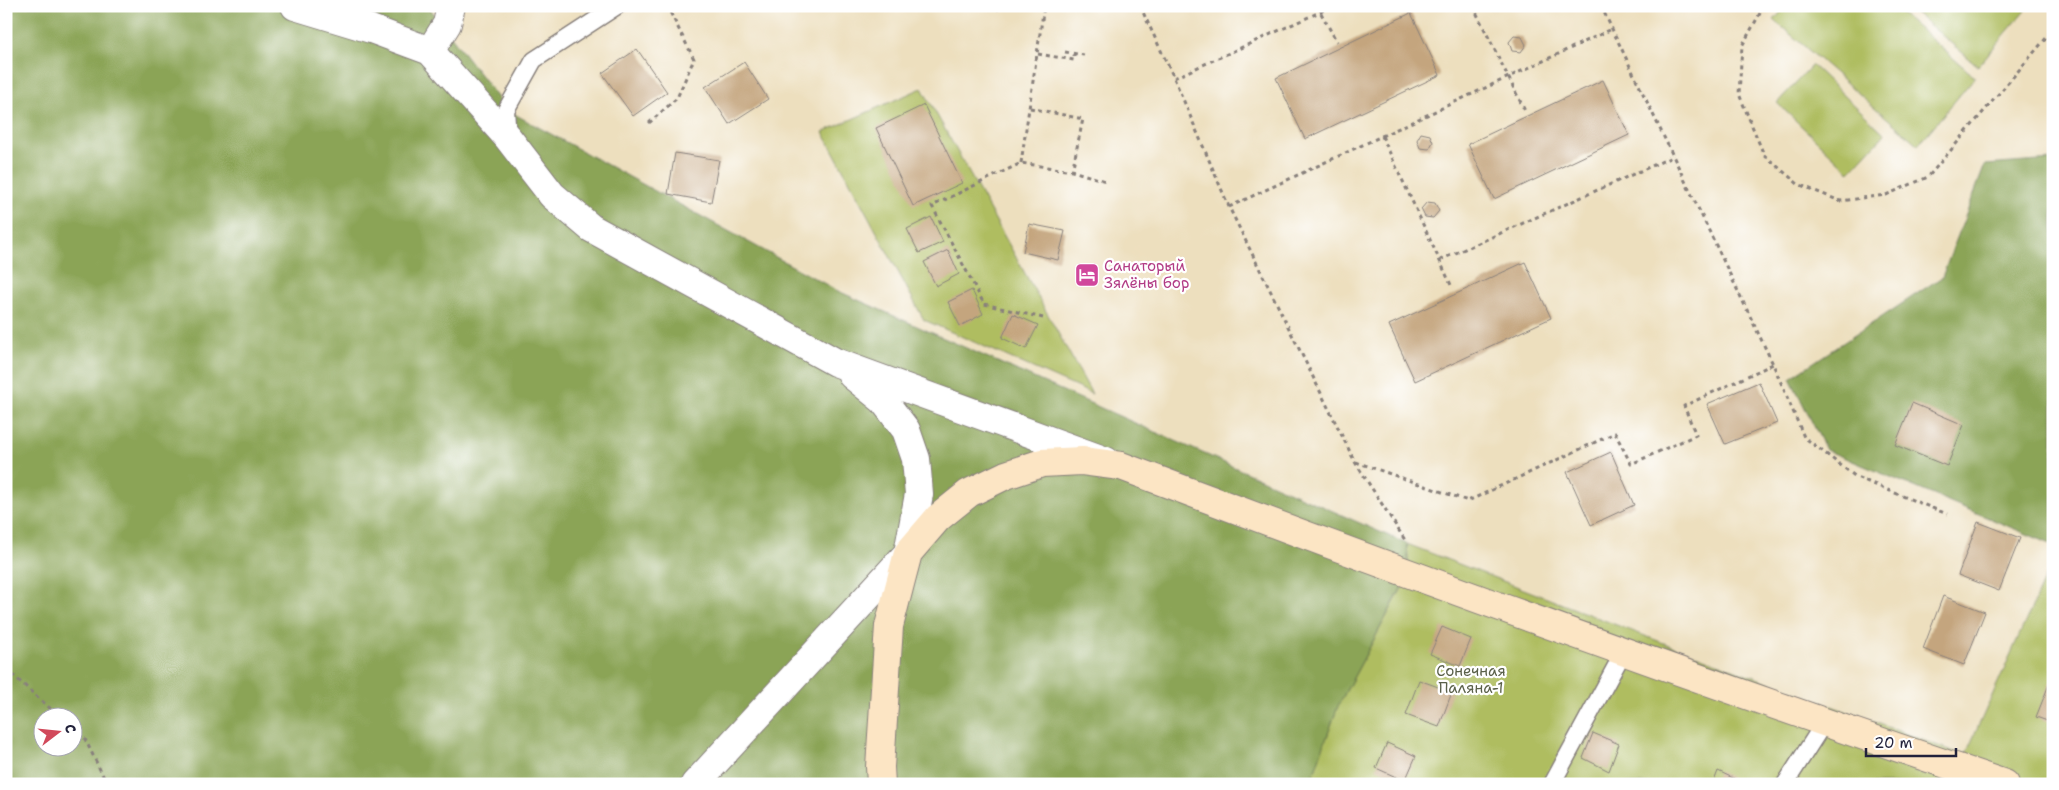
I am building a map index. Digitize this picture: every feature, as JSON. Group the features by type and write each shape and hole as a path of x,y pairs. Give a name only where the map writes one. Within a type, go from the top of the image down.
{"street":[{"path":"296,6 371,29 430,51 508,138 552,195 591,228 836,362 1409,574 1824,723 2005,784"},
{"path":"430,51 447,24 451,6"},
{"path":"836,362 883,400 906,430 916,459 919,494 908,553 889,626 880,767 881,784"},
{"path":"695,784 938,518 969,493 1006,475 1042,463 1082,461 1121,466"}],"lane":[{"path":"508,138 506,110 534,60 617,6"},
{"path":"1552,784 1624,651"},
{"path":"1785,784 1824,723"}],"path":[{"path":"649,123 677,98 694,59 667,6"},
{"path":"997,6 998,9 1006,6"},
{"path":"1021,163 1044,6"},
{"path":"1140,6 1174,78 1229,208 1355,462 1407,544 1409,574"},
{"path":"1318,6 1337,42"},
{"path":"1174,78 1332,6"},
{"path":"1473,6 1526,113"},
{"path":"1601,6 1773,364 1804,437 1856,477 1948,514"},
{"path":"1764,6 1742,46 1739,94 1764,155 1798,184 1840,200 1886,195 1928,177 2053,30"},
{"path":"1229,208 1612,29"},
{"path":"1065,52 1084,55"},
{"path":"1038,54 1074,60 1074,54"},
{"path":"1030,108 1083,119 1072,171"},
{"path":"1382,136 1451,285"},
{"path":"1440,260 1674,156"},
{"path":"1043,318 984,304 932,206 1021,163 1072,171 1106,181"},
{"path":"1355,462 1468,501 1615,433 1631,464 1696,435 1684,406 1773,364"},
{"path":"6,669 50,708"},
{"path":"82,736 107,784"}],"green space":[{"path":"6,6 428,6 507,110 838,291 1407,544 1409,574 1338,706 1310,784 6,784"},
{"path":"1786,6 1893,6 1975,77 1918,145 1774,20"},
{"path":"1915,6 2029,6 1978,66 1912,10"},
{"path":"1812,65 1885,134 1850,172 1777,103"},
{"path":"922,88 1092,394 924,320 823,132"},
{"path":"2053,160 2053,545 1826,450 1790,378 1942,277 1985,165"},
{"name":"Сонечная Паляна-1","path":"1407,544 1965,756 2053,560 2053,784 1310,784 1338,706 1409,575"}],"building":[{"path":"1411,13 1440,75 1305,139 1276,78"},
{"path":"1514,36 1522,37 1526,45 1521,52 1512,51 1509,42"},
{"path":"637,49 667,92 633,116 602,73"},
{"path":"744,62 768,99 729,124 705,87"},
{"path":"1603,80 1629,135 1494,199 1468,144"},
{"path":"924,105 962,183 913,206 876,128"},
{"path":"1421,133 1430,135 1433,142 1429,149 1420,148 1417,140"},
{"path":"675,153 719,160 711,202 668,194"},
{"path":"1427,202 1435,203 1439,211 1433,218 1425,217 1421,209"},
{"path":"931,217 943,242 919,253 907,229"},
{"path":"1029,224 1065,231 1058,260 1023,252"},
{"path":"948,250 959,274 936,286 924,262"},
{"path":"1525,262 1551,318 1415,381 1389,325"},
{"path":"972,290 983,314 960,326 948,302"},
{"path":"1013,314 1038,325 1026,349 1002,338"},
{"path":"1759,382 1777,423 1725,444 1707,404"},
{"path":"1912,403 1964,425 1947,466 1895,445"},
{"path":"1611,452 1634,505 1591,525 1567,472"},
{"path":"1978,522 2020,538 1999,591 1958,575"},
{"path":"1943,596 1985,612 1964,665 1923,649"},
{"path":"1442,627 1471,639 1460,666 1430,654"},
{"path":"1419,680 1452,692 1439,727 1406,715"},
{"path":"2050,682 2053,683 2053,723 2036,717"},
{"path":"1593,733 1619,744 1609,771 1583,758"},
{"path":"1387,743 1416,756 1405,781 1376,768"},
{"path":"1718,771 1746,784 1713,784"}],"place":[{"name":"Санаторый Зялёны бор","path":"1087,275"}]}
